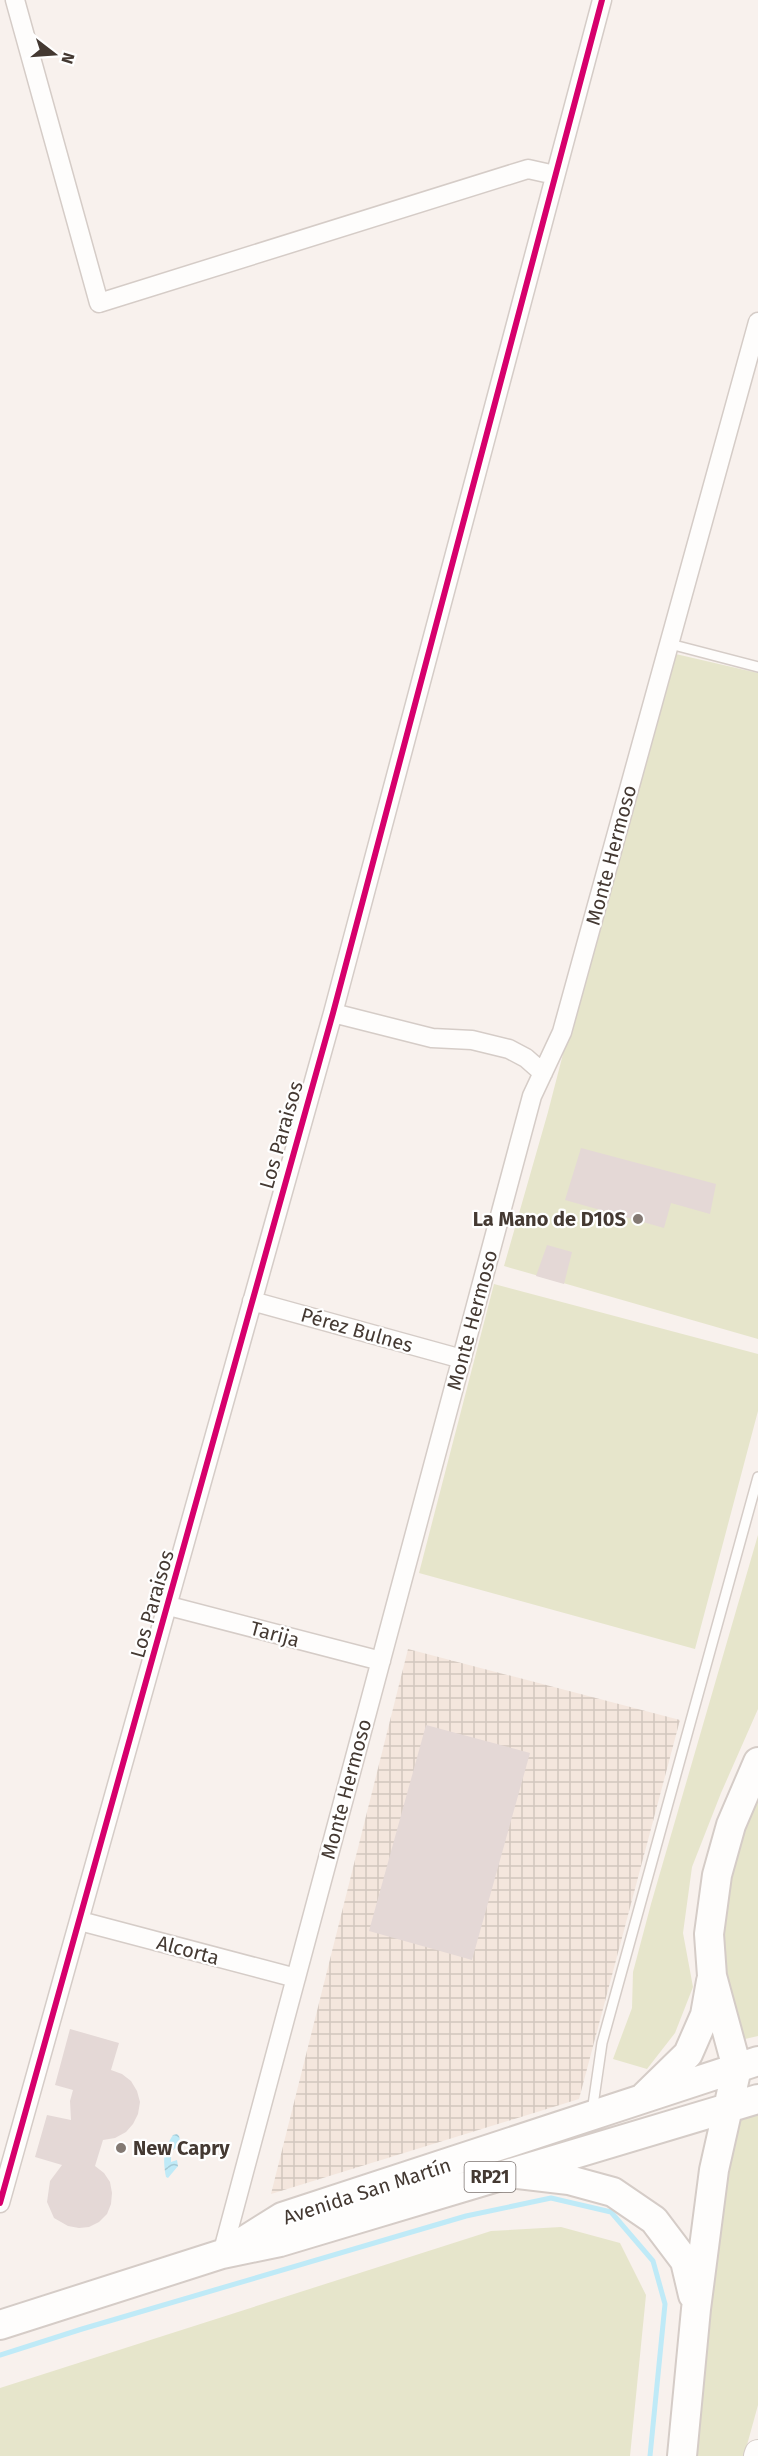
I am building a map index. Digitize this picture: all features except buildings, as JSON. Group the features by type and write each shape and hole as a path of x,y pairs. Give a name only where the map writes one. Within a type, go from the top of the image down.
{"main road":[{"path":"639,2101 688,2054 705,2015 712,1976 709,1934 717,1875 731,1825 758,1762"},
{"path":"682,2456 696,2309 714,2170 726,2109 748,2065 712,1976"},
{"name":"Avenida San Martín","path":"222,2254 282,2217 748,2065"},
{"name":"Avenida San Martín","path":"0,2325 222,2254 280,2242 758,2099"},
{"path":"506,2173 569,2180 613,2192 654,2220 685,2261 696,2309"}],"street":[{"path":"15,0 99,303 528,169 555,175"},
{"name":"Los Paraisos","path":"0,2203 169,1606 333,1013 602,0"},
{"name":"Monte Hermoso","path":"222,2254 532,1096 562,1032 758,322"},
{"path":"333,1013 432,1038 472,1040 509,1049 526,1058 543,1073"},
{"name":"Pérez Bulnes","path":"252,1300 462,1359"},
{"name":"Tarija","path":"169,1606 381,1661"},
{"name":"Alcorta","path":"80,1921 296,1978"}],"lane":[{"path":"670,644 758,667"},
{"path":"591,2117 602,2043 758,1477"}],"shaded area":[{"path":"408,1649 680,1720 579,2099 271,2194"}],"green space":[{"path":"667,652 758,673 758,1339 504,1266 548,1112"},
{"path":"494,1284 758,1354 758,1411 695,1649 419,1573"},
{"path":"758,1535 758,1709 692,1867 683,1933 693,1987 675,2033 647,2069 613,2059 632,2008 633,1972 651,1904"},
{"path":"758,1791 758,2036 745,2039 723,1978 720,1915 738,1841"},
{"path":"758,2113 758,2405 744,2456 694,2456 729,2126"},
{"path":"561,2227 620,2243 646,2295 630,2456 0,2456 0,2388 491,2231"}],"water":[{"path":"177,2134 182,2150 180,2153 175,2148 171,2152 171,2162 177,2160 178,2166 168,2178 164,2165 166,2150 173,2135"}],"waterway":[{"path":"0,2355 466,2216 551,2198 611,2212 653,2261 665,2304 650,2456"}],"cycle path":[{"path":"0,2203 333,1013 602,0"}],"place":[{"name":"La Mano de D10S","path":"638,1219"},
{"name":"New Capry","path":"121,2148"}]}
